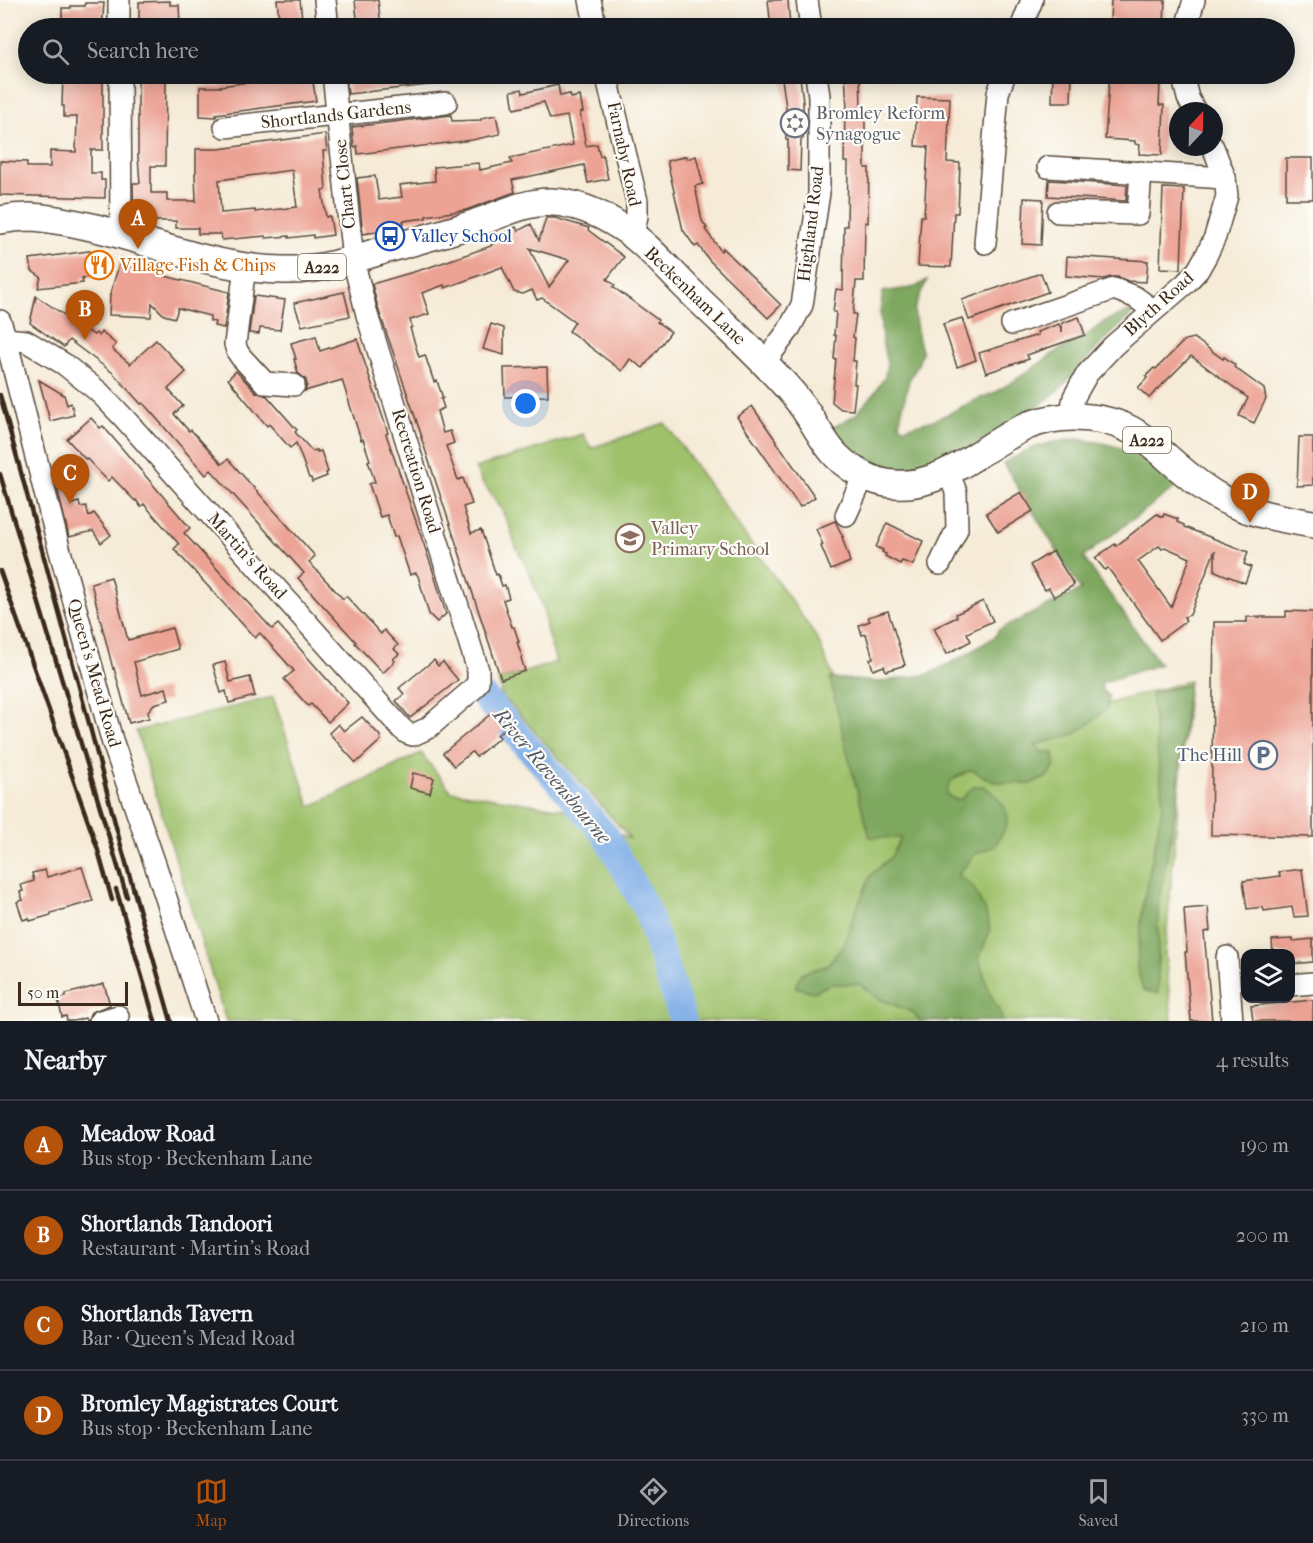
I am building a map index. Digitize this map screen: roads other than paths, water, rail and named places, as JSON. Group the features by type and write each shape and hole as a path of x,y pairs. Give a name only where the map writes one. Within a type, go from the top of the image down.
{"main road":[{"name":"Beckenham Lane","path":"0,219 27,217 72,222 213,261 245,267 304,270 353,260 524,206 541,202 571,204 607,219 633,236 764,363 801,404 831,451 844,464 864,475 883,482 900,484 926,480 948,471 1029,425 1048,419 1070,417 1103,421 1127,428 1144,438 1198,484 1232,504 1261,515 1313,524"}],"street":[{"path":"119,0 119,18"},
{"path":"325,0 327,18"},
{"path":"590,0 594,18"},
{"path":"807,0 810,18"},
{"path":"1025,18 1032,0"},
{"path":"1189,18 1194,0"},
{"path":"120,84 121,234"},
{"name":"Chart Close","path":"334,84 353,260"},
{"name":"Farnaby Road","path":"608,84 638,206 633,236"},
{"name":"Highland Road","path":"764,363 780,343 802,306 819,192 817,84"},
{"path":"985,243 998,93 1001,84"},
{"path":"1184,84 1190,102"},
{"name":"Shortlands Gardens","path":"225,127 446,104"},
{"name":"Blyth Road","path":"1070,417 1074,397 1087,374 1113,346 1186,283 1198,270 1207,254 1215,237 1227,196 1225,178 1216,156"},
{"path":"1048,167 1225,178"},
{"path":"1058,212 1138,214 1141,172"},
{"name":"Recreation Road","path":"353,260 367,315 475,657 478,682"},
{"path":"245,267 235,344 237,351 265,383 294,385"},
{"path":"1012,324 1114,289 1135,297 1153,310"},
{"name":"Martin's Road","path":"3,330 34,345 76,373 110,403 407,733 413,735 428,728 467,695 478,682"},
{"name":"Queen's Mead Road","path":"3,330 112,740 206,1021"},
{"path":"940,564 957,529 956,492 948,471"},
{"path":"846,515 864,475"},
{"path":"1227,957 1237,989 1232,1021"},
{"path":"1295,985 1313,983"}],"waterway":[{"name":"River Ravensbourne","path":"485,698 606,836 647,910 683,1021"}],"railway":[{"path":"0,395 120,842 171,1021"},
{"path":"0,474 127,897"},
{"path":"0,571 97,847 112,900"},
{"path":"116,889 155,1021"}],"place":[{"name":"Bromley Reform Synagogue","path":"795,123"},
{"name":"Valley School","path":"390,236"},
{"name":"Meadow Road","path":"138,249"},
{"name":"Village Fish & Chips","path":"99,265"},
{"name":"Shortlands Tandoori","path":"85,340"},
{"name":"Shortlands Tavern","path":"70,504"},
{"name":"Bromley Magistrates Court","path":"1250,523"},
{"name":"Valley Primary School","path":"630,538"},
{"name":"The Hill","path":"1263,755"}]}
